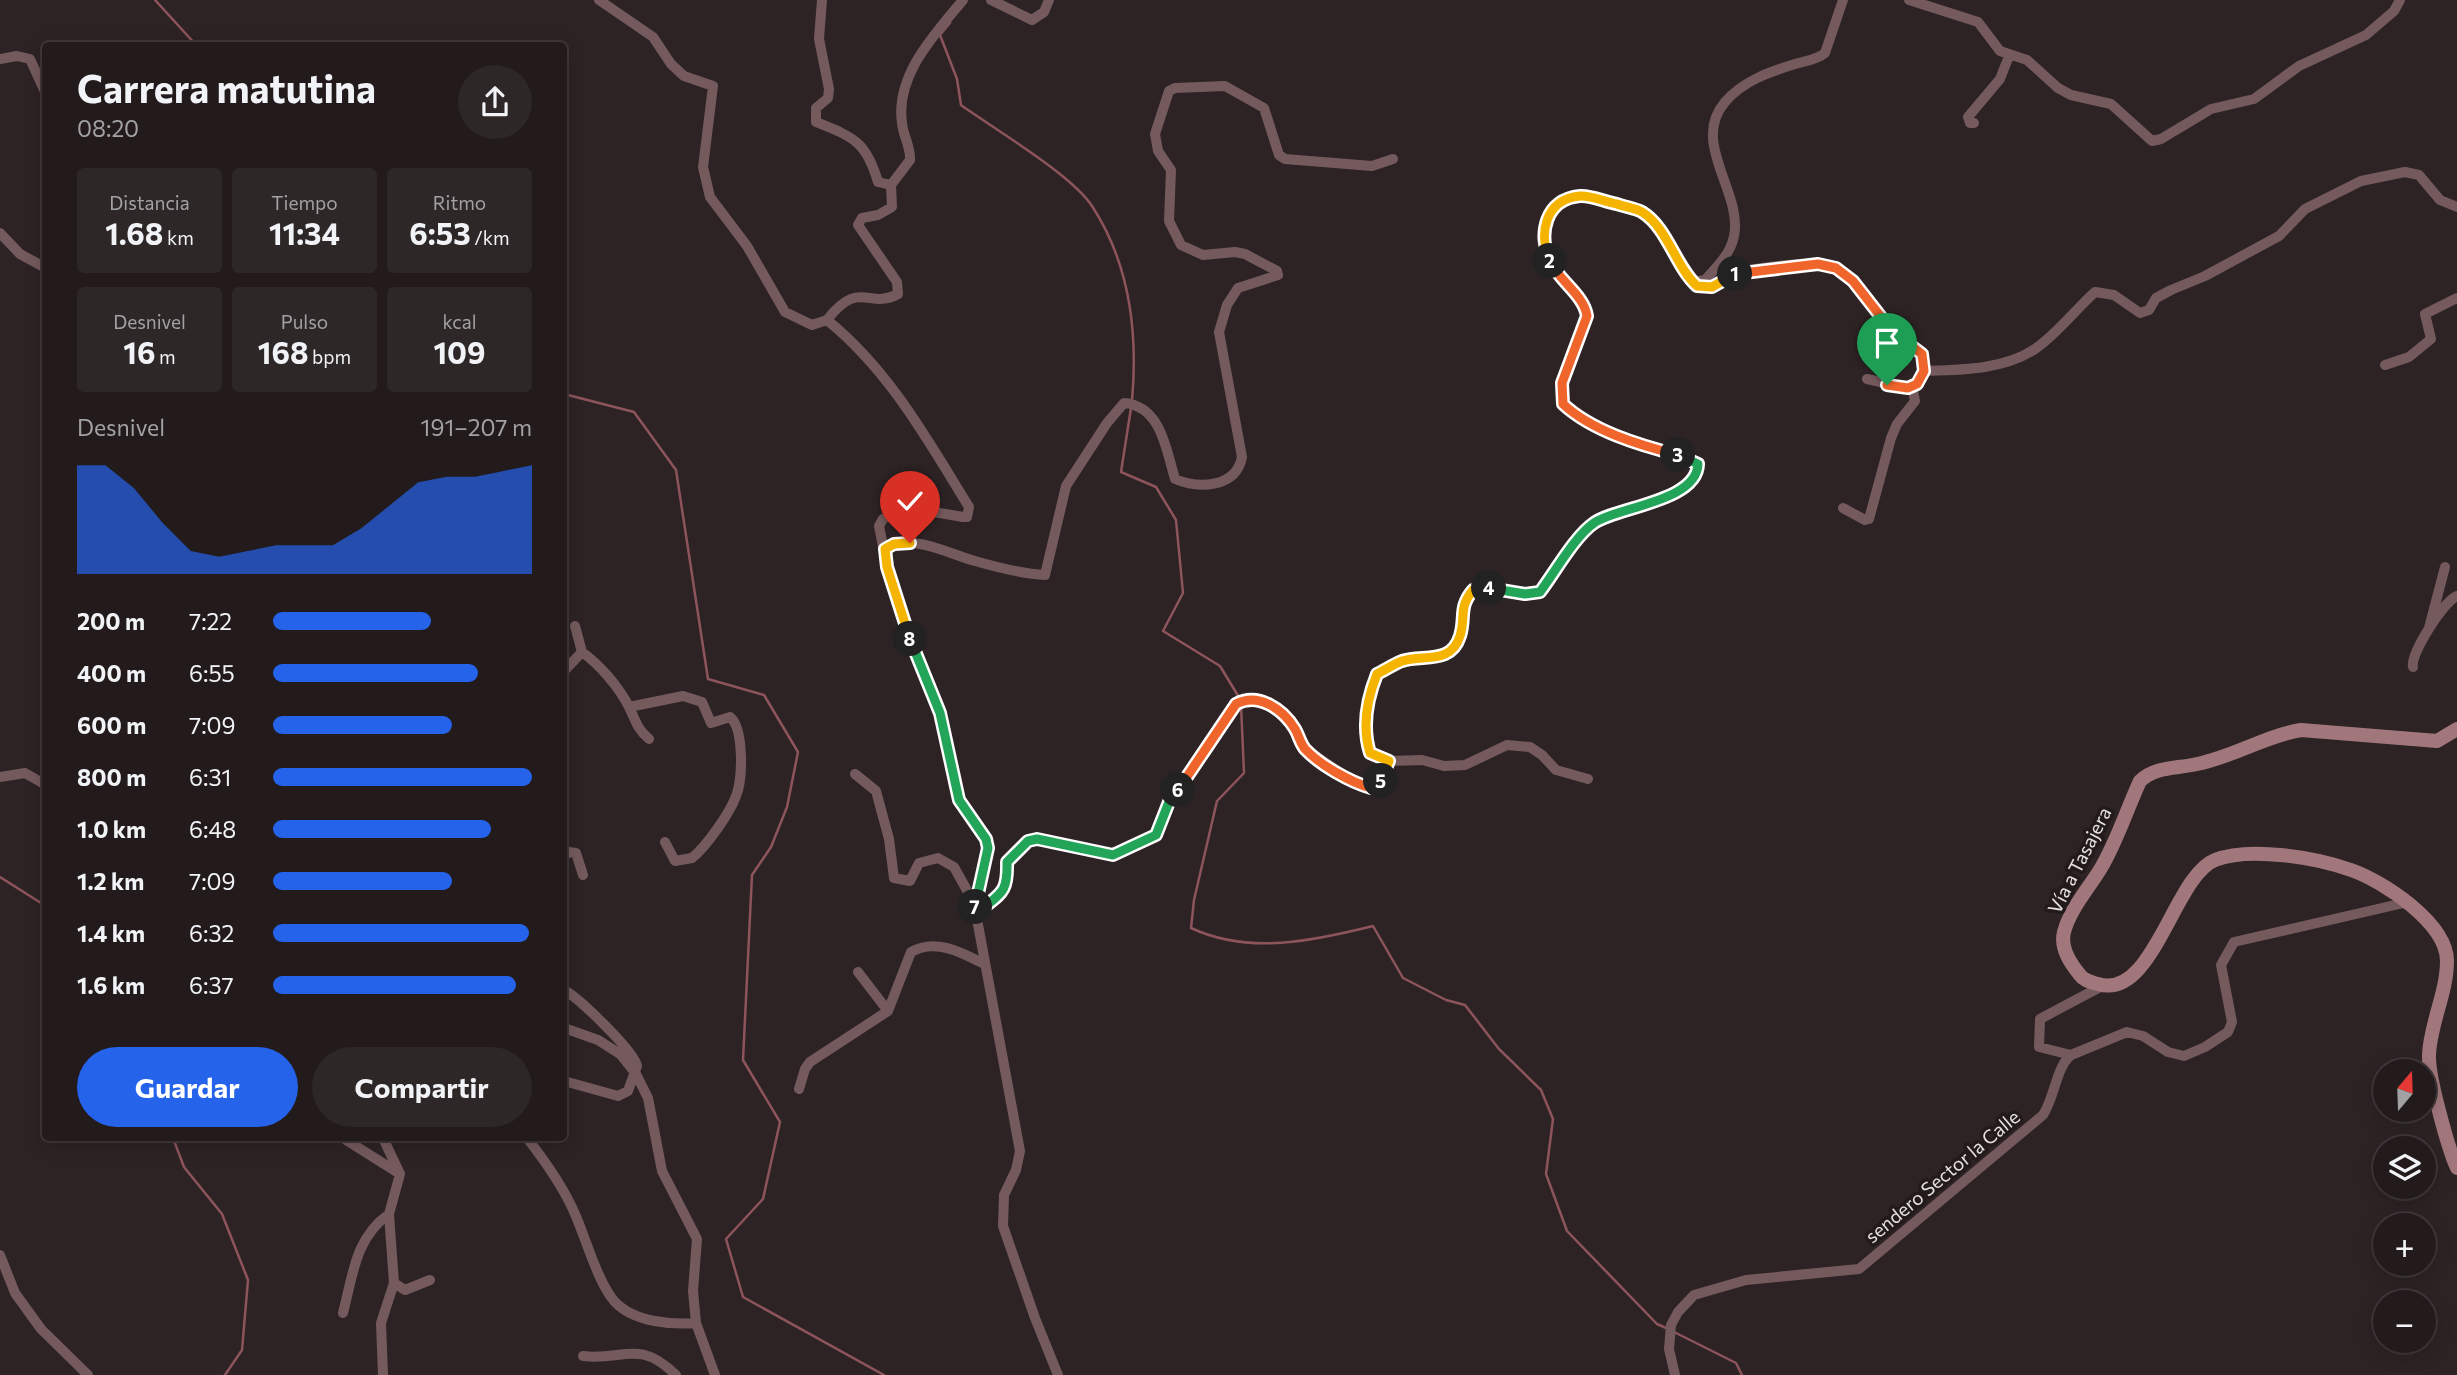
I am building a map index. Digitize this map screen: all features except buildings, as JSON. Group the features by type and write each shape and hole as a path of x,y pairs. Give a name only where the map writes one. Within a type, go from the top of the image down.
{"street":[{"path":"599,0 653,37 671,64 684,76 713,86 703,167 710,197 747,246 785,312 812,325 827,320 846,299 860,295 893,297 898,294 897,282 858,225 862,218 878,215 892,207 891,185 910,160 902,123 904,89 925,45 963,0"},
{"path":"822,0 819,38 829,89 828,97 816,108 814,118 816,122 854,138 867,152 878,182 891,185"},
{"path":"991,0 1031,20 1044,12 1049,0"},
{"path":"1692,282 1706,280 1730,250 1734,235 1736,221 1714,146 1714,124 1724,103 1749,80 1821,57 1828,48 1843,0"},
{"path":"1909,0 1978,22 1994,46 2009,56 2027,60 2058,88 2071,95 2111,104 2144,137 2152,141 2161,139 2211,109 2254,99 2299,66 2366,35 2394,11 2400,0"},
{"path":"0,59 17,56 30,59 42,85"},
{"path":"1974,123 1970,123 1968,117 2000,79 2009,56"},
{"path":"885,549 894,544 910,543 974,561 1045,575 1066,486 1107,423 1124,403 1138,405 1149,411 1161,432 1175,479 1190,485 1214,484 1235,475 1240,468 1242,457 1219,332 1227,305 1238,288 1278,275 1277,271 1245,254 1235,252 1203,256 1181,245 1169,221 1171,170 1158,151 1155,134 1169,91 1175,88 1225,86 1264,108 1279,155 1285,159 1372,166 1393,159"},
{"path":"1924,371 1967,369 2007,361 2034,349 2095,292 2105,292 2140,313 2149,310 2157,298 2279,236 2305,209 2361,181 2405,172 2419,175 2440,200 2457,207"},
{"path":"1588,779 1556,770 1530,747 1507,745 1465,765 1444,766 1422,760 1389,761 1370,753 1365,738 1369,695 1377,674 1404,661 1436,659 1448,653 1460,637 1465,600 1473,590 1486,588 1525,594 1540,592 1595,522 1657,502 1693,478 1698,471 1698,464 1691,459 1645,446 1577,417 1563,404 1562,383 1587,316 1586,308 1556,272 1543,246 1546,221 1553,208 1565,198 1583,196 1640,211 1653,219 1692,282 1704,288 1712,287 1741,272 1818,264 1836,268 1853,281 1892,331 1916,348 1924,360 1924,371 1917,384 1908,388"},
{"path":"0,233 20,254 42,266"},
{"path":"2385,365 2409,356 2431,339 2426,314 2457,298"},
{"path":"827,320 859,345 891,385 968,506 967,517 917,509 898,510 879,526 887,567 940,713 959,800 986,839 988,848 974,903"},
{"path":"1843,509 1869,519 1897,424 1914,401 1913,391 1908,388 1867,379"},
{"path":"2430,631 2445,568"},
{"path":"2413,667 2413,654 2448,603 2457,596"},
{"path":"575,626 582,652 598,665 629,707 636,726 649,739"},
{"path":"567,668 582,652"},
{"path":"629,707 682,696 702,702 711,723 730,718 736,728 740,774 738,790 730,808 692,858 675,861 665,842"},
{"path":"976,914 1003,891 1007,885 1007,862 1028,841 1047,839 1113,855 1156,835 1169,802 1209,748 1236,704 1245,699 1257,699 1280,712 1294,727 1307,750 1357,784 1371,788 1380,784 1389,761"},
{"name":"Vía a Tasajera","path":"2102,986 2083,979 2067,958 2063,934 2075,908 2102,865 2140,781 2150,771 2196,764 2235,753 2282,733 2301,730 2437,741 2457,729"},
{"path":"0,777 25,773 42,783"},
{"path":"855,774 876,790 889,839 894,878 910,881 919,863 938,858 954,867 974,903 984,964 1004,1053 1020,1151 1016,1170 1003,1195 1003,1226 1038,1328 1058,1375"},
{"path":"567,854 576,853 583,875"},
{"path":"2408,902 2234,942 2221,965 2232,1022 2228,1032 2205,1047 2184,1056 2168,1052 2143,1036 2127,1032 2071,1055 2039,1047 2040,1019 2102,986 2123,982 2146,961 2196,876 2214,860 2252,853 2311,860 2353,871 2408,902 2424,916 2452,957 2429,1056 2449,1151 2457,1168"},
{"path":"799,1089 810,1062 888,1011 911,952 936,945 984,964"},
{"path":"858,972 888,1011"},
{"path":"567,992 578,998 629,1049 635,1058 636,1074 628,1091 618,1097 567,1082"},
{"path":"567,1029 598,1040 620,1054 636,1074 648,1098 662,1171 697,1239 693,1291 696,1323 715,1375"},
{"name":"sendero Sector la Calle","path":"1675,1375 1669,1349 1671,1325 1678,1312 1694,1295 1746,1280 1859,1269 2043,1115 2053,1100 2064,1060 2071,1055"},
{"path":"348,1141 400,1174"},
{"path":"383,1375 381,1323 394,1283 389,1214 400,1174 384,1141"},
{"path":"529,1141 549,1166 615,1301 628,1311 653,1320 696,1323"},
{"path":"343,1313 350,1274 366,1236 389,1214"},
{"path":"0,1255 15,1293 41,1329 89,1375"},
{"path":"394,1283 405,1290 430,1280"},
{"path":"583,1356 636,1352 666,1365 676,1375"}],"waterway":[{"path":"155,0 193,42"},
{"path":"950,23 940,35 957,79 961,105 1067,180 1082,193 1105,228 1123,276 1132,325 1132,401"},
{"path":"567,395 634,412 676,470 708,679 764,695 798,752 787,807 771,847 752,875 743,1060 780,1122 763,1199 726,1239 743,1297 884,1375"},
{"path":"1131,408 1121,472 1156,487 1176,520 1183,593 1163,631 1220,666 1240,699"},
{"path":"1241,705 1244,773 1217,801 1194,900 1191,928 1235,941 1281,943 1373,926 1403,978 1446,1000 1465,1005 1499,1049 1541,1090 1553,1119 1546,1174 1567,1231 1657,1324 1666,1328"},
{"path":"0,877 42,904"},
{"path":"174,1141 184,1167 222,1214 248,1280 242,1350 225,1375"},
{"path":"1672,1331 1736,1363 1742,1375"}],"route":[{"path":"910,543 894,544 885,549 887,567 911,640 940,713 959,800 986,839 988,848 974,903 976,914 1003,891 1007,885 1007,862 1028,841 1047,839 1113,855 1156,835 1169,802 1209,748 1236,704 1245,699 1257,699 1280,712 1294,727 1307,750 1357,784 1371,788 1380,784 1389,761 1378,759 1370,753 1365,738 1369,695 1377,674 1404,661 1436,659 1448,653 1460,637 1460,621 1465,600 1473,590 1486,588 1533,595 1540,592 1595,522 1657,502 1693,478 1698,471 1698,464 1691,459 1645,446 1577,417 1563,404 1560,393 1562,383 1587,316 1586,308 1556,272 1543,246 1546,221 1553,208 1565,198 1583,196 1640,211 1653,219 1692,282 1704,288 1712,287 1741,272 1818,264 1836,268 1853,281 1892,331 1922,354 1924,371 1917,384 1908,388 1887,385"}]}
